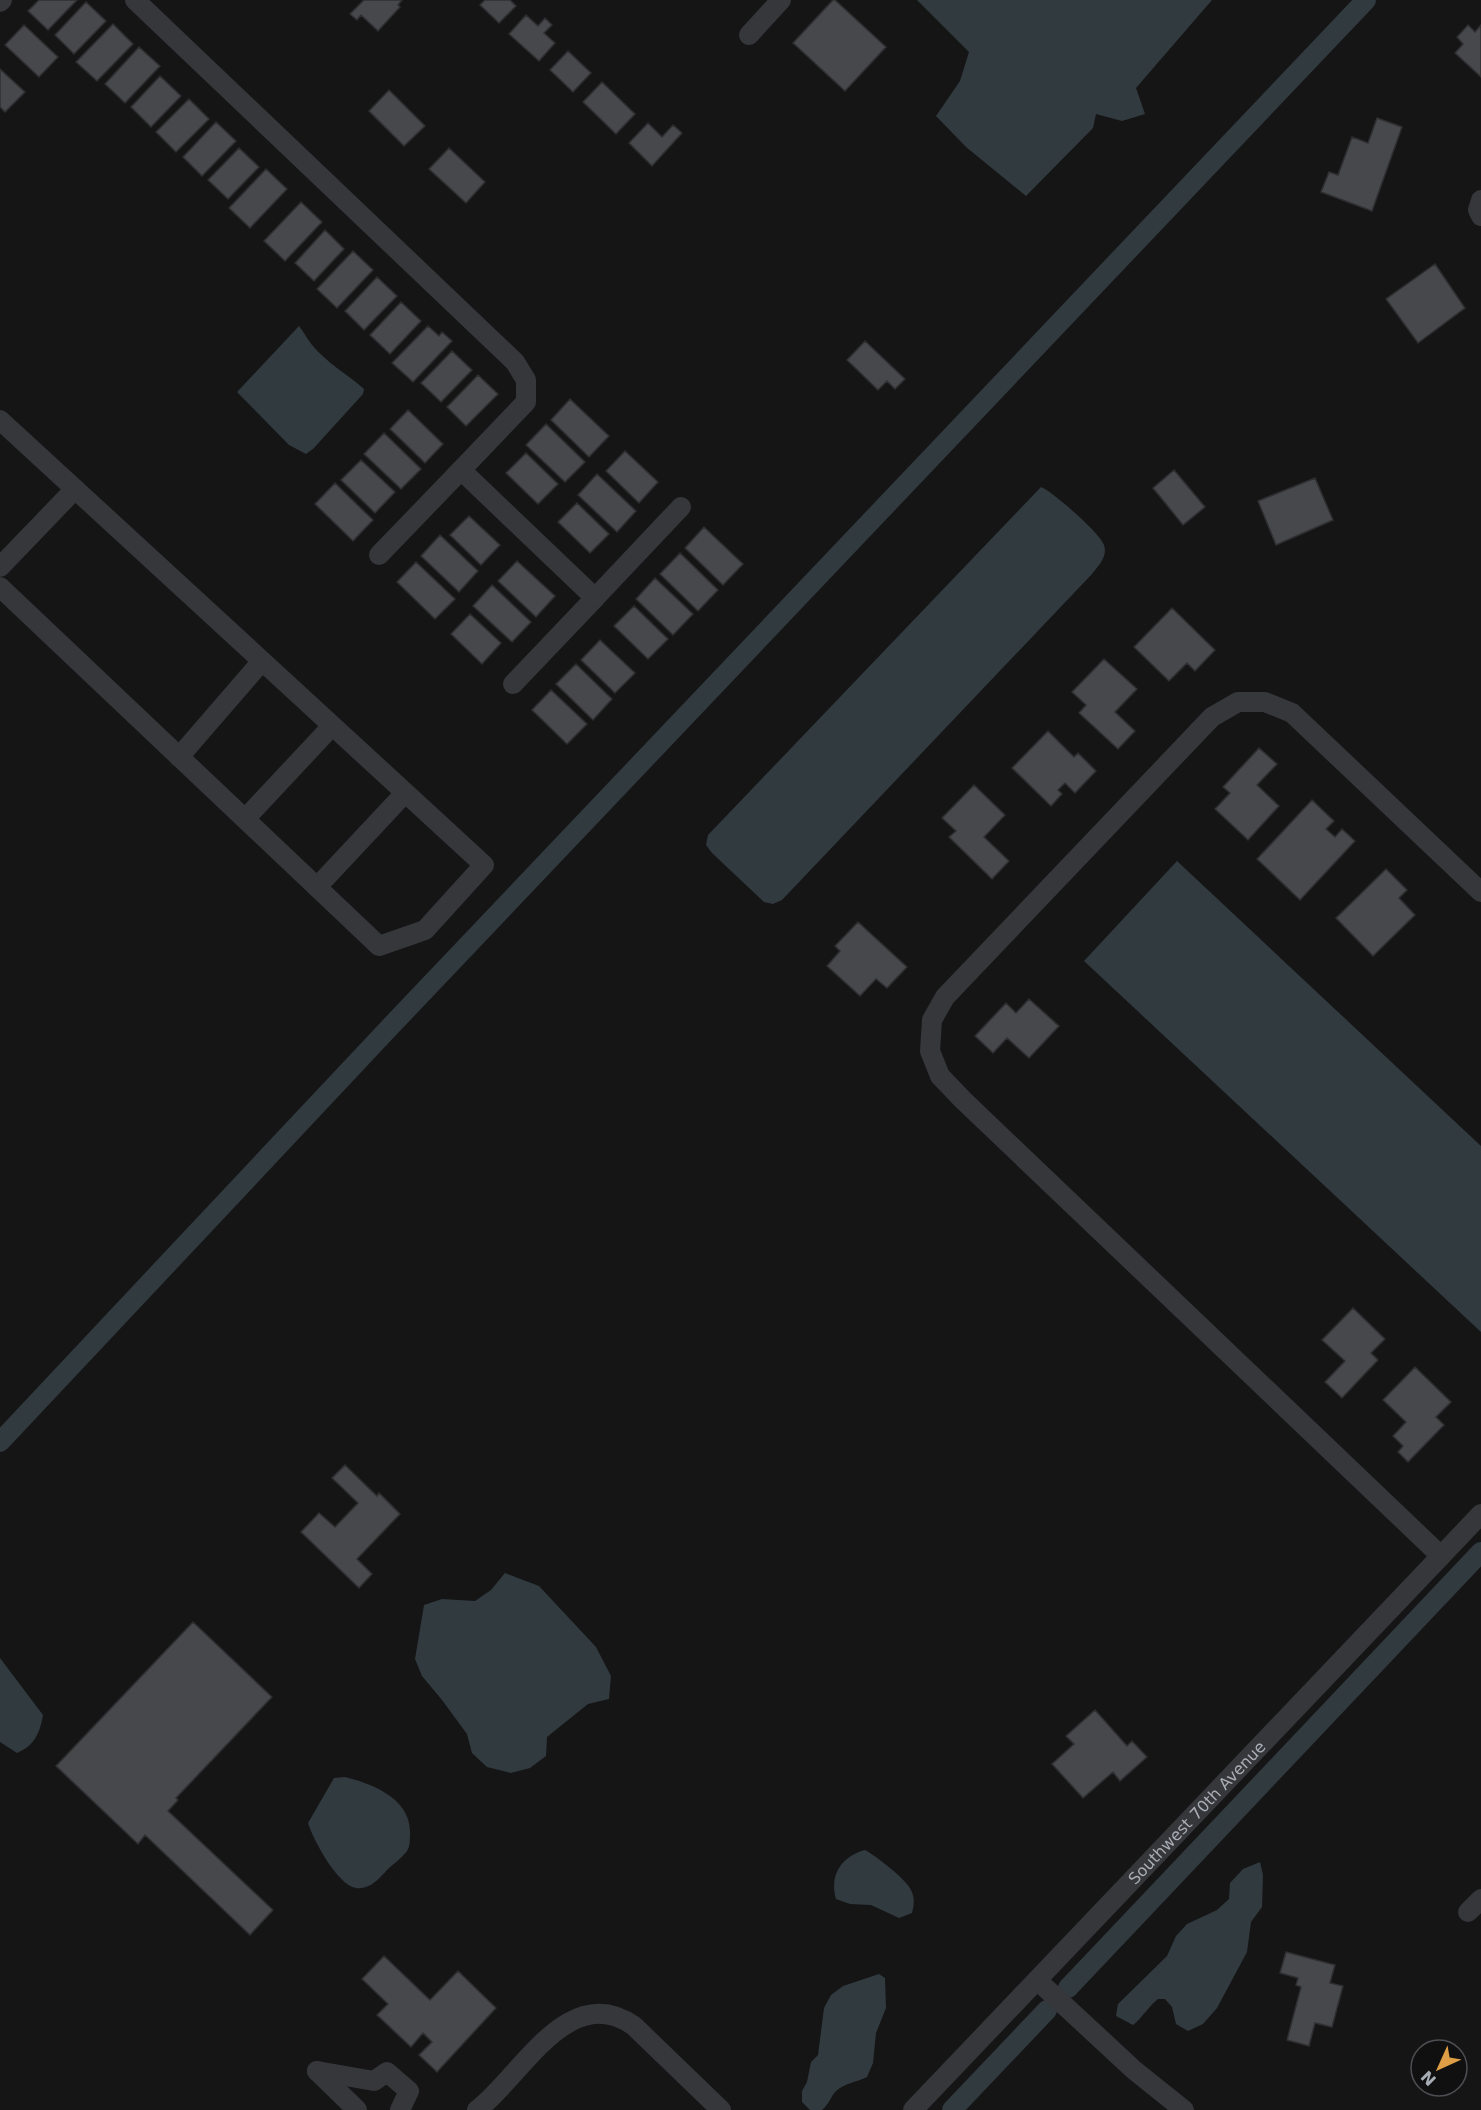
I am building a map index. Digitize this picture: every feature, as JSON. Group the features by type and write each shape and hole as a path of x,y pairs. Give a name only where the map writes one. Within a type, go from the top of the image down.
{"street":[{"path":"135,0 515,363 526,380 526,402 380,555"},
{"path":"749,36 781,0"},
{"path":"0,420 484,865 425,930 379,946 0,587"},
{"path":"461,470 595,598"},
{"path":"0,567 75,489"},
{"path":"513,684 681,507"},
{"path":"180,757 262,661"},
{"path":"1441,1556 963,1100 940,1076 930,1051 932,1020 945,997 1212,717 1239,702 1265,702 1292,713 1481,892"},
{"path":"245,819 332,726"},
{"path":"317,887 405,793"},
{"name":"Southwest 70th Avenue","path":"913,2110 1481,1514"},
{"path":"1037,1980 1134,2070 1184,2110"},
{"path":"477,2110 507,2082 546,2039 564,2024 583,2015 599,2014 619,2018 634,2026 721,2110"},
{"path":"357,2110 317,2071 374,2081 387,2072 409,2091 403,2109"}],"shaded area":[{"path":"917,0 1212,0 1136,88 1145,114 1122,121 1096,114 1093,128 1026,196 966,147 936,116 960,81 969,52"},
{"path":"299,326 318,351 364,389 363,394 306,454 289,445 237,392"},
{"path":"1041,487 1076,513 1094,532 1104,545 1104,557 1092,574 782,900 773,904 764,902 712,853 706,845 708,835"},
{"path":"1177,861 1481,1146 1481,1332 1084,961"},
{"path":"505,1573 539,1586 596,1647 611,1676 609,1699 588,1704 547,1737 546,1756 530,1768 511,1773 487,1767 472,1753 467,1734 422,1676 415,1659 424,1605 442,1599 475,1601 491,1590"},
{"path":"0,1658 43,1715 40,1728 32,1743 17,1753 0,1742"},
{"path":"345,1777 367,1784 388,1795 397,1802 409,1821 410,1840 407,1851 377,1880 361,1888 349,1885 341,1879 320,1850 308,1823 334,1778"},
{"path":"865,1850 890,1868 908,1885 914,1899 912,1913 899,1918 871,1905 850,1904 836,1899 834,1882 839,1868 850,1857"},
{"path":"1260,1862 1263,1875 1262,1907 1251,1922 1247,1952 1217,2008 1203,2024 1188,2031 1176,2024 1172,2007 1165,1999 1158,1999 1133,2025 1116,2016 1118,2004 1167,1956 1176,1936 1187,1924 1217,1910 1229,1899 1230,1883 1243,1869"},
{"path":"879,1974 885,1978 886,2008 876,2033 873,2063 867,2077 840,2088 822,2110 810,2110 802,2102 802,2091 807,2082 811,2062 818,2055 824,2008 831,1995 843,1986"}],"building":[{"path":"39,0 77,0 48,30 28,11"},
{"path":"364,0 402,0 398,5 400,7 378,31 361,15 357,20 350,14"},
{"path":"485,0 510,0 516,6 499,23 480,5"},
{"path":"833,0 886,47 845,91 793,43"},
{"path":"86,2 106,21 74,54 55,35"},
{"path":"526,15 538,26 545,18 552,25 544,33 555,43 539,61 509,34"},
{"path":"113,24 133,44 97,81 76,62"},
{"path":"24,25 58,57 39,77 5,45"},
{"path":"1468,25 1475,32 1481,25 1481,77 1455,53 1463,44 1457,37"},
{"path":"139,47 160,66 125,103 105,84"},
{"path":"568,51 591,73 573,92 550,70"},
{"path":"0,69 25,92 5,112 0,107"},
{"path":"160,76 181,96 151,127 131,107"},
{"path":"602,82 635,114 616,134 583,102"},
{"path":"389,90 425,126 404,146 369,111"},
{"path":"189,99 209,119 176,152 156,132"},
{"path":"1377,118 1402,127 1372,211 1321,192 1329,172 1338,175 1352,137 1368,143"},
{"path":"216,122 236,141 202,176 183,157"},
{"path":"648,123 662,137 673,125 682,133 652,166 629,143"},
{"path":"239,148 259,167 228,199 208,180"},
{"path":"449,148 485,182 466,203 429,169"},
{"path":"266,169 287,189 250,228 229,208"},
{"path":"301,202 322,222 285,261 264,241"},
{"path":"325,230 344,249 314,281 295,263"},
{"path":"353,251 373,270 337,308 317,289"},
{"path":"1435,264 1465,308 1418,343 1386,299"},
{"path":"377,277 397,296 364,330 345,311"},
{"path":"401,302 421,321 390,354 370,335"},
{"path":"428,326 439,336 442,332 452,341 413,382 392,363"},
{"path":"865,341 905,379 895,389 887,381 878,390 847,360"},
{"path":"452,351 472,370 441,402 421,383"},
{"path":"478,375 498,394 466,426 447,407"},
{"path":"570,399 609,436 589,457 551,420"},
{"path":"408,410 443,444 425,463 390,429"},
{"path":"546,424 585,462 565,482 526,445"},
{"path":"384,433 421,469 401,489 364,454"},
{"path":"625,451 658,482 639,503 606,471"},
{"path":"526,453 558,484 538,504 506,473"},
{"path":"361,460 395,492 375,513 341,480"},
{"path":"1174,470 1205,507 1183,525 1153,488"},
{"path":"597,474 636,511 617,532 578,495"},
{"path":"1315,478 1333,520 1276,545 1258,501"},
{"path":"335,483 373,520 353,541 315,504"},
{"path":"577,503 609,534 590,553 558,522"},
{"path":"469,516 500,545 481,565 450,535"},
{"path":"704,527 743,564 723,585 685,548"},
{"path":"440,535 478,571 459,592 421,556"},
{"path":"680,553 718,590 698,611 660,574"},
{"path":"517,561 555,596 536,617 498,581"},
{"path":"416,562 455,599 435,619 397,582"},
{"path":"655,578 693,614 673,635 636,599"},
{"path":"492,585 531,622 512,642 473,606"},
{"path":"634,606 668,639 648,659 614,626"},
{"path":"1172,608 1215,650 1195,671 1187,663 1169,681 1134,647"},
{"path":"470,614 501,643 482,664 451,634"},
{"path":"600,640 635,673 615,693 581,660"},
{"path":"1104,659 1137,689 1115,712 1135,731 1118,749 1079,713 1086,705 1072,692"},
{"path":"576,664 612,699 593,720 556,684"},
{"path":"551,690 587,724 567,744 532,710"},
{"path":"1048,731 1074,757 1078,753 1096,771 1075,793 1065,783 1058,790 1062,794 1051,806 1012,768"},
{"path":"1259,748 1277,764 1257,785 1279,806 1248,840 1215,809 1230,793 1223,787"},
{"path":"974,785 1005,815 984,837 1009,861 992,879 949,837 956,831 942,818"},
{"path":"1312,800 1334,821 1326,829 1335,837 1342,829 1355,841 1300,900 1257,859"},
{"path":"1386,869 1407,890 1399,898 1415,915 1373,956 1336,918"},
{"path":"858,922 907,967 887,988 876,979 860,996 827,966 840,951 835,946"},
{"path":"1029,999 1059,1026 1029,1058 1007,1038 993,1053 975,1036 1006,1003 1016,1013"},
{"path":"1353,1308 1385,1339 1371,1353 1378,1360 1342,1398 1325,1382 1345,1361 1322,1340"},
{"path":"1415,1367 1451,1402 1436,1417 1444,1425 1408,1462 1398,1452 1403,1446 1393,1436 1406,1422 1383,1400"},
{"path":"345,1465 377,1496 379,1493 400,1514 357,1559 372,1574 359,1588 301,1532 319,1513 335,1527 358,1503 332,1478"},
{"path":"193,1622 272,1697 176,1798 178,1800 168,1811 273,1910 250,1935 145,1835 138,1844 56,1766"},
{"path":"1095,1710 1127,1746 1132,1741 1147,1757 1120,1781 1113,1772 1083,1798 1052,1764 1074,1744 1066,1736"},
{"path":"1286,1952 1335,1965 1330,1983 1343,1986 1332,2027 1315,2023 1309,2046 1287,2040 1301,1987 1296,1985 1298,1978 1280,1973"},
{"path":"384,1956 430,2000 458,1971 496,2008 437,2072 419,2055 432,2042 423,2033 411,2047 377,2015 388,2004 362,1979"}],"waterway":[{"path":"0,1442 389,1028 1366,0"},
{"path":"1068,1988 1481,1552"},
{"path":"952,2110 1047,2010"}]}
